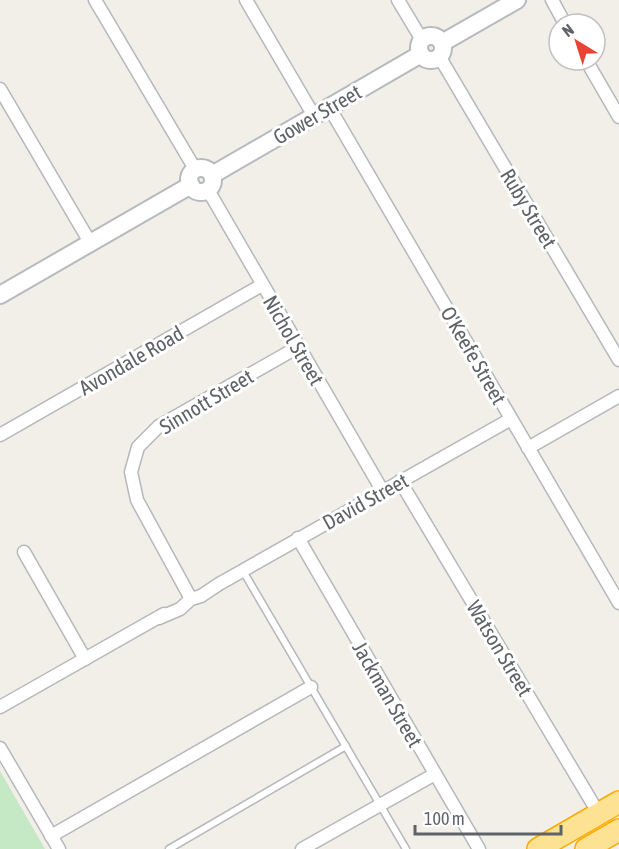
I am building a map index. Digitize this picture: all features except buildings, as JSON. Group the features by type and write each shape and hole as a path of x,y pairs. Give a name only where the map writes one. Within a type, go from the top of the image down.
{"highway":[{"path":"538,849 619,802"},
{"path":"586,849 613,838"}],"street":[{"path":"95,0 193,177"},
{"path":"246,0 314,116"},
{"path":"398,0 422,47"},
{"path":"422,47 426,37 435,37 440,49 517,0"},
{"name":"Gower Street","path":"210,182 422,47"},
{"name":"Ruby Street","path":"440,49 619,360"},
{"path":"593,72 619,117"},
{"path":"0,89 91,244"},
{"name":"O'Keefe Street","path":"329,107 619,603"},
{"path":"0,295 91,244 206,168 210,182"},
{"name":"Nichol Street","path":"210,182 262,285 382,490"},
{"name":"Avondale Road","path":"0,435 262,285"},
{"name":"Sinnott Street","path":"189,597 136,500 131,472 138,447 159,426 298,347"},
{"path":"528,448 619,396"},
{"name":"David Street","path":"1,707 159,618 180,609 189,597 201,596 382,490 511,419"},
{"name":"Watson Street","path":"400,481 599,814"},
{"name":"Jackman Street","path":"298,538 479,849"},
{"path":"24,552 85,660"},
{"path":"51,836 311,687"},
{"path":"0,748 59,849"},
{"path":"302,849 435,774"}],"lane":[{"path":"243,570 406,849"},
{"path":"169,849 346,746"}],"green space":[{"path":"0,771 45,849 0,849"}]}
